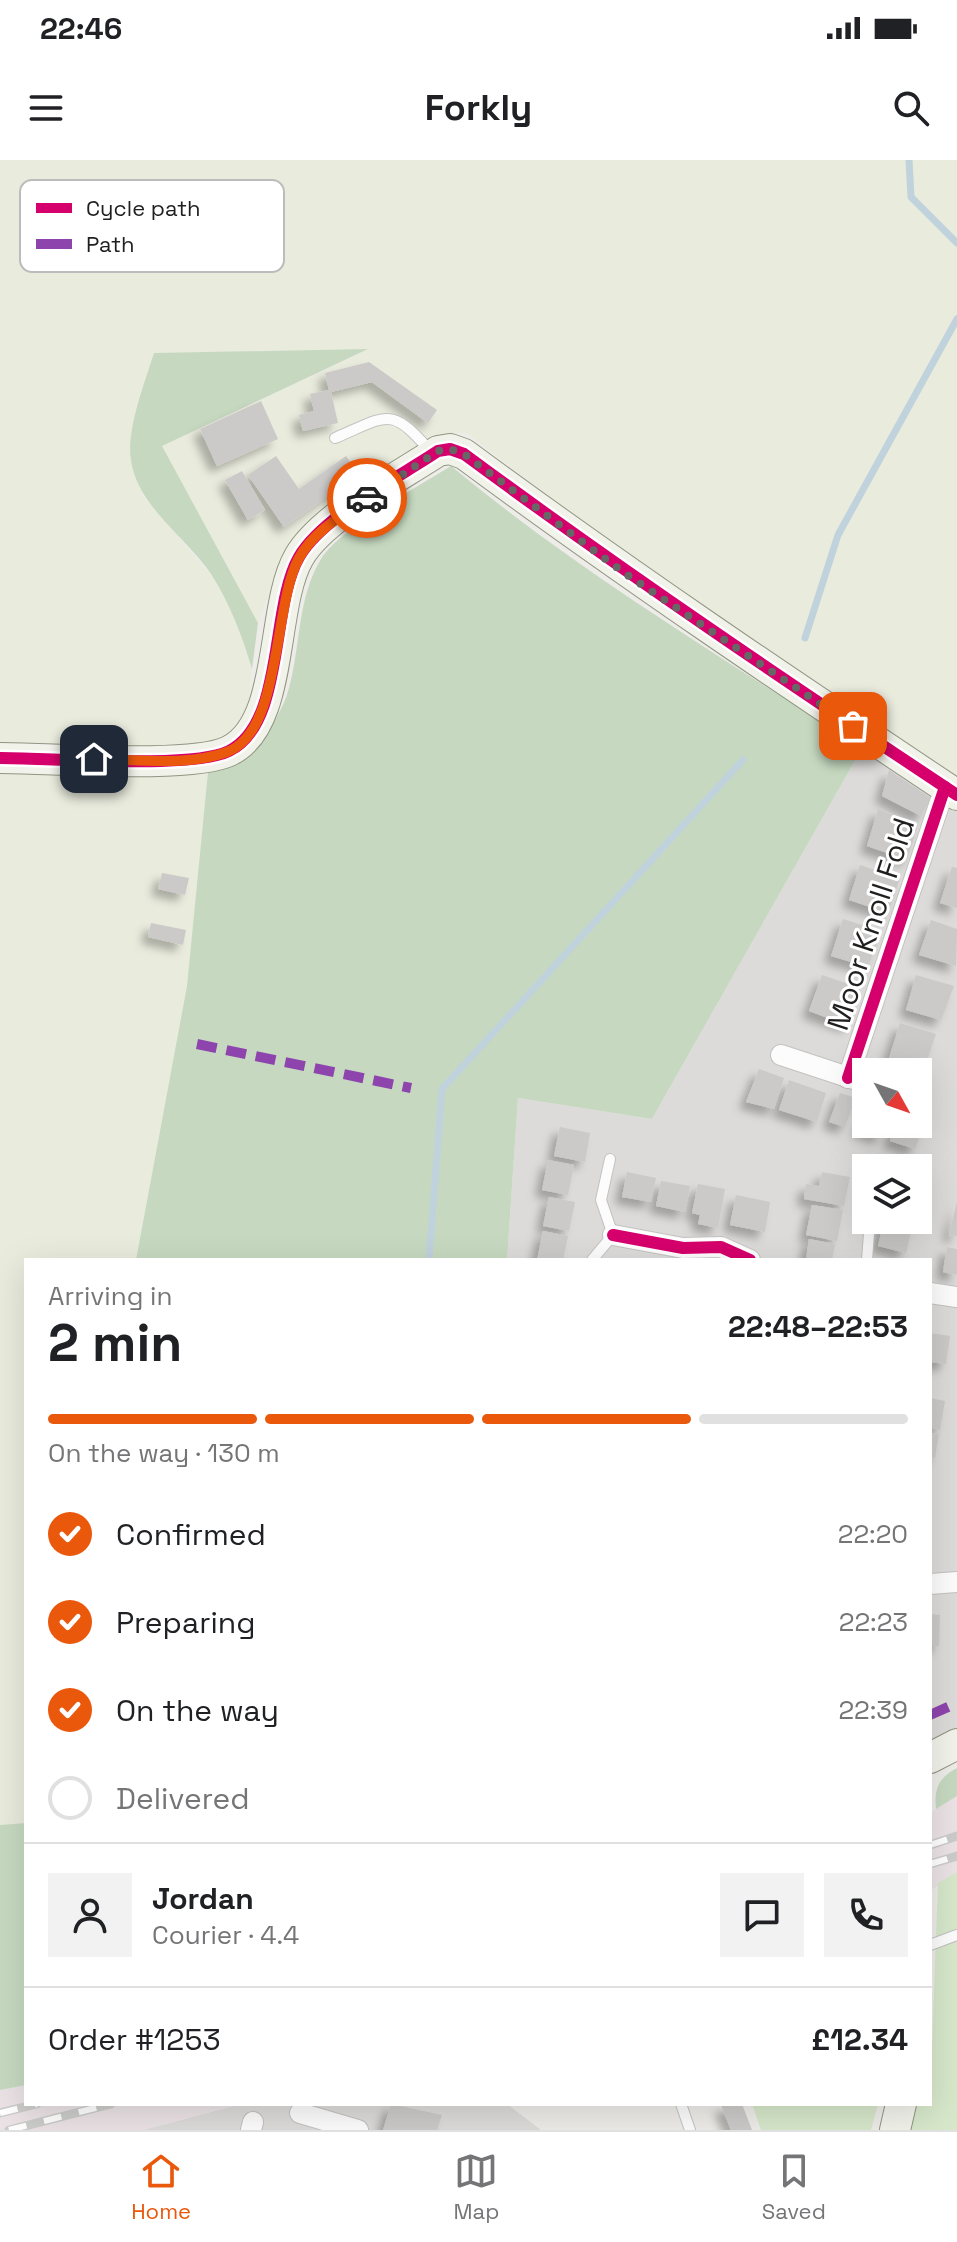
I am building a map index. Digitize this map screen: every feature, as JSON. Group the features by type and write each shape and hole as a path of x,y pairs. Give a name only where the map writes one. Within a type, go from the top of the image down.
{"street":[{"path":"0,758 195,760 230,751 248,736 263,712 290,580 299,556 319,531 433,454 450,449 464,454 623,572 951,791"},
{"name":"Moor Knoll Fold","path":"864,1058 951,791"},
{"name":"Moor Knoll Fold","path":"781,1055 852,1079"},
{"path":"613,1235 683,1248 721,1247 746,1258"},
{"path":"932,1293 957,1297"},
{"path":"932,1584 957,1582"},
{"path":"932,1757 957,1744"},
{"path":"895,2130 901,2106"},
{"path":"300,2113 358,2130"}],"lane":[{"path":"335,438 385,416 400,419 433,454"},
{"path":"594,1258 613,1235 601,1200 610,1159"},
{"path":"867,1258 869,1234"},
{"path":"932,1944 957,1935"},
{"path":"682,2106 690,2130"}],"shaded area":[{"path":"0,160 957,160 957,778 628,558 467,433 449,433 312,522 286,551 258,623 161,446 365,351 153,353 142,495 210,574 240,626 252,669 248,710 233,729 212,743 186,747 0,744"},
{"path":"862,748 957,812 957,1733 932,1747 932,1258 507,1258 518,1098 652,1119"},
{"path":"0,771 208,772 187,986 136,1258 24,1258 24,1823 0,1825"},
{"path":"957,1796 957,1872 932,1890 932,1812"},
{"path":"24,2085 24,2106 233,2106 143,2130 0,2130 0,2090"},
{"path":"233,2106 510,2106 541,2130 143,2130"}],"green space":[{"path":"368,349 162,446 258,623 252,669 235,620 211,574 152,507 135,477 131,435 154,353"},
{"path":"451,466 601,578 862,748 652,1119 518,1098 507,1258 136,1258 187,986 208,772 234,766 244,758 281,709 291,678 307,591 321,559 345,534"},
{"path":"957,1768 957,1796 936,1809 939,1785 945,1776"},
{"path":"24,1823 24,2085 0,2090 0,1825"},
{"path":"957,1872 957,2130 910,2130 916,2106 932,2106 938,1883"},
{"path":"753,2106 877,2106 871,2130 761,2130"}],"building":[{"path":"369,362 437,410 428,423 372,382 331,392 338,423 303,431 299,415 314,411 310,394 329,390 325,373"},
{"path":"261,401 278,439 217,466 200,429"},
{"path":"276,456 299,489 346,456 359,474 284,527 248,475"},
{"path":"242,471 265,510 248,520 225,480"},
{"path":"889,770 931,798 921,816 882,796"},
{"path":"878,809 918,825 907,860 867,846"},
{"path":"860,865 900,878 888,913 849,900"},
{"path":"952,867 957,868 957,908 940,903"},
{"path":"162,873 189,878 185,895 158,889"},
{"path":"843,919 881,931 868,967 831,956"},
{"path":"931,920 957,929 956,966 919,955"},
{"path":"151,923 186,930 183,945 148,937"},
{"path":"822,975 860,988 849,1026 809,1011"},
{"path":"916,975 954,986 941,1020 906,1010"},
{"path":"900,1023 936,1034 928,1058 889,1058"},
{"path":"759,1069 784,1078 774,1109 746,1102"},
{"path":"789,1080 826,1093 817,1122 779,1110"},
{"path":"840,1093 852,1097 852,1109 845,1127 829,1122"},
{"path":"560,1127 590,1133 585,1162 554,1156"},
{"path":"891,1138 919,1138 915,1149 890,1141"},
{"path":"548,1160 574,1165 568,1195 542,1190"},
{"path":"627,1172 656,1178 651,1202 622,1197"},
{"path":"822,1172 850,1177 844,1206 804,1199 806,1184 819,1186"},
{"path":"661,1181 690,1186 685,1212 656,1206"},
{"path":"698,1184 725,1189 718,1228 698,1224 700,1215 692,1213"},
{"path":"736,1195 770,1202 765,1232 730,1225"},
{"path":"549,1197 575,1202 569,1231 543,1226"},
{"path":"957,1202 957,1236 949,1235"},
{"path":"812,1205 843,1210 837,1241 806,1235"},
{"path":"543,1231 568,1236 563,1258 537,1258"},
{"path":"881,1234 910,1234 906,1253 878,1246"},
{"path":"809,1239 835,1244 832,1258 806,1258"},
{"path":"947,1247 957,1249 957,1275 943,1272"},
{"path":"932,1333 950,1336 946,1364 932,1362"},
{"path":"932,1398 945,1401 940,1430 932,1428"},
{"path":"932,1433 939,1434 935,1458 932,1457"},
{"path":"932,1614 940,1615 939,1646 932,1646"},
{"path":"390,2106 442,2115 437,2130 383,2130"},
{"path":"721,2106 743,2106 752,2130 731,2130"}],"waterway":[{"path":"909,160 911,197 957,243"},
{"path":"805,638 838,535 957,319"},
{"path":"429,1258 442,1089 743,760"}],"railway":[{"path":"932,1844 957,1836"},
{"path":"932,1863 957,1856"},
{"path":"0,2113 29,2106"},
{"path":"9,2130 103,2106"}],"marked path":[{"path":"197,1044 411,1088"},
{"path":"932,1714 957,1703"}],"cycle path":[{"path":"0,758 153,761 185,760 229,751 247,737 259,716 268,691 290,579 299,557 310,542 343,513 438,451 450,449 464,454 708,628 957,795"},
{"path":"848,1078 945,787"},
{"path":"613,1235 683,1248 721,1247 746,1258"}],"way so far":[{"path":"367,498 438,451 450,449 464,454 623,572 853,726"}],"route":[{"path":"94,759 195,760 230,751 248,736 263,712 283,610 299,556 319,531 367,498"}]}
